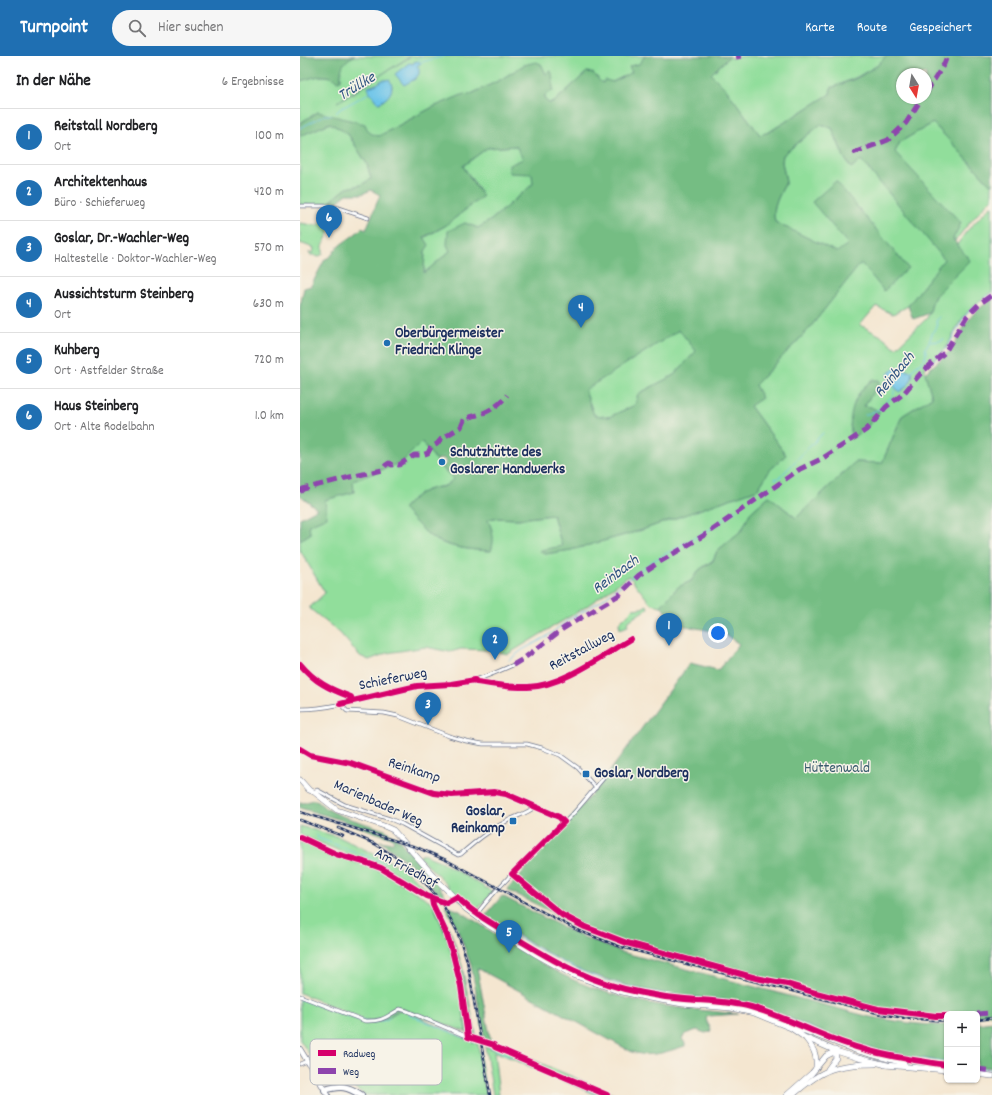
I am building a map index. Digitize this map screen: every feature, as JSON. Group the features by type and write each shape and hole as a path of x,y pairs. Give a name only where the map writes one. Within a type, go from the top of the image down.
{"highway":[{"path":"327,1092 340,1086 351,1089 361,1095"}],"main road":[{"path":"300,780 305,785 310,786 314,792 337,810 393,830 454,898 475,916 550,963 573,975 618,991 649,998 683,1004 740,1010 764,1016 791,1028 804,1037 836,1051 887,1065"},
{"path":"791,1028 805,1031 855,1050 896,1062 930,1068"},
{"path":"804,1037 815,1051 816,1068"},
{"path":"828,1070 834,1061 836,1051 834,1046 829,1041"},
{"path":"300,1049 310,1066"},
{"path":"787,1095 816,1068 826,1056 844,1049 855,1050"},
{"path":"793,1095 810,1080 828,1070 851,1065 887,1065 944,1070"},
{"path":"980,1074 992,1076"}],"street":[{"path":"300,206 332,206 368,218"},
{"name":"Reitstallweg","path":"475,680 476,682 529,688 548,683 581,669 630,639"},
{"path":"300,664 315,680 329,688 351,696 352,701"},
{"name":"Schieferweg","path":"300,709 312,709 340,704 417,686 451,684 475,680 494,674 513,665"},
{"path":"340,704 347,711 384,713 398,716 466,741 482,744 528,744 542,748 560,755 578,768 596,788"},
{"name":"Reinkamp","path":"300,749 316,756 351,763 434,793 452,795 494,792 506,794 552,813 564,822"},
{"path":"475,916 501,886 596,788 607,774"},
{"name":"Marienbader Weg","path":"314,792 317,790 320,791 345,805 390,819 458,855 484,835 506,821 529,812 535,807"},
{"name":"Am Friedhof","path":"300,837 336,854 381,868 432,899 446,903 454,898"},
{"path":"300,996 365,1021 375,1022 385,1019 400,1009 407,1010 468,1036"},
{"path":"300,1064 307,1061"}],"green space":[{"path":"300,56 354,56 347,60 343,65 341,80 338,81 324,76 300,81"},
{"path":"354,56 411,56 337,102 412,56 645,56 639,64 630,69 633,72 612,82 600,82 593,74 587,72 554,102 548,103 545,100 545,95 553,84 552,76 546,75 541,64 524,65 500,80 469,95 433,107 379,136 373,136 368,131 318,112 300,123 300,81 324,76 338,81 341,78 341,67","holes":["386,80 392,85 388,96 379,103 370,93 369,87"]},
{"path":"645,56 730,56 711,74 725,88 760,135 769,132 830,94 831,88 857,78 878,65 886,56 992,56 992,186 933,123 900,142 895,152 961,223 953,239 970,261 935,296 930,313 913,319 908,306 944,259 861,160 851,168 844,157 832,128 820,125 783,155 782,162 786,182 775,206 775,222 837,252 848,244 812,202 836,181 908,268 884,291 861,263 809,329 755,385 762,398 750,406 786,455 770,470 758,489 639,531 571,550 545,554 540,552 541,550 562,546 553,515 518,519 493,518 488,520 493,536 491,551 467,549 451,546 430,536 403,509 419,494 427,490 445,486 453,479 442,467 447,463 443,458 436,460 422,442 402,462 353,481 354,492 325,500 327,517 309,525 310,534 300,540 300,518 317,509 300,495 300,307 304,288 311,286 325,259 330,257 339,246 362,228 366,230 380,195 371,190 362,194 347,194 333,205 327,204 347,188 361,185 371,179 367,164 348,134 330,123 300,136 300,123 318,112 365,124 370,133 379,136 433,107 464,94 469,95 500,80 524,65 536,62 541,64 546,74 551,71 553,77 553,90 545,95 545,100 549,103 554,102 587,72 593,73 602,83 606,80 613,82 632,72 629,67 639,64","holes":["516,146 523,159 509,165 509,173 532,174 533,184 491,220 478,228 465,223 448,231 447,245 450,251 424,273 425,251 429,245 424,237 445,226 483,196 463,166 487,148","679,330 696,351 674,375 638,394 635,405 609,417 594,415 585,390"]},
{"path":"730,56 731,58 745,56 886,56 878,65 857,77 831,88 830,94 769,132 760,135 725,88 711,74"},
{"path":"330,123 348,134 367,164 371,179 361,185 347,188 327,204 300,205 300,136"},
{"path":"933,123 992,186 992,199 955,241 895,152 900,142"},
{"path":"820,125 832,128 844,157 851,168 861,160 945,259 908,306 893,314 876,306 860,325 883,337 896,348 927,318 935,296 970,260 957,245 966,232 992,205 992,292 969,311 961,320 945,349 924,368 932,397 902,416 882,463 855,462 796,518 769,496 750,513 742,530 717,551 713,560 699,570 691,581 678,587 661,606 651,604 629,576 584,608 508,654 491,650 461,649 450,652 426,647 387,653 369,660 360,656 340,633 309,608 325,593 300,550 300,540 310,534 309,525 325,500 354,492 353,481 402,462 422,442 453,479 445,486 427,490 419,494 403,509 436,540 451,546 468,549 491,551 492,530 488,520 493,518 518,519 553,515 562,546 540,552 545,554 571,550 639,531 758,489 770,470 786,455 750,406 755,385 809,329 861,262 849,244 837,253 775,222 775,206 786,182 782,162 783,155","holes":["873,380 880,382 864,406 871,407 850,427 852,413 859,395 867,384"]},
{"path":"516,146 532,174 533,184 491,220 478,228 465,223 450,251 424,273 424,238 445,226 483,196 463,166 487,148"},
{"path":"327,208 331,208 333,224 323,245 323,254 318,257 310,255 309,252 313,253 314,248 300,243 300,223 316,225 321,223"},
{"name":"Hüttenwald","path":"992,299 992,1014 980,1016 980,1011 944,1011 944,1017 875,1010 625,944 594,933 507,890 599,786 690,663 718,670 739,644 723,633 675,624 661,606 678,587 691,581 699,570 713,561 717,551 742,530 750,513 769,496 796,518 855,462 882,463 902,416 932,397 925,373 951,350 965,324 976,311"},
{"path":"679,330 697,351 674,375 638,394 635,405 609,417 594,415 584,390"},
{"path":"873,380 879,380 880,382 864,406 871,407 880,412 866,428 852,438 850,422 851,413 861,391"},
{"path":"647,605 648,608 627,622 628,626 620,629 619,623 633,609 642,608"},
{"path":"316,800 325,808 339,815 385,830 398,839 437,883 446,897 445,900 441,899 422,873 380,841 392,843 394,839 338,819 300,808 300,802 304,803"},
{"path":"300,826 339,837 401,867 420,883 432,896 384,866 365,861 300,835"},
{"path":"300,842 383,872 435,904 434,906 447,937 461,987 466,1032 400,1008 385,1019 367,1021 300,993"},
{"path":"423,854 440,861 493,892 477,910 472,909 462,902 440,877 419,857"},
{"path":"502,896 576,934 621,952 870,1017 899,1022 944,1025 944,1062 912,1057 855,1044 817,1030 771,1010 751,1005 725,1000 681,996 625,985 568,965 485,916"},
{"path":"435,904 438,905 452,936 462,966 476,1036 466,1032 461,987 447,937 434,906"},
{"path":"445,906 458,910 547,967 562,975 604,992 676,1008 738,1014 709,1016 706,1018 711,1029 710,1032 705,1033 697,1030 685,1034 682,1039 685,1046 658,1054 639,1054 632,1052 477,968 491,1042 485,1041 471,965 457,928"},
{"path":"300,999 366,1022 381,1021 400,1010 407,1011 478,1044 486,1095 365,1095 347,1085 442,1085 442,1039 310,1039 310,1055 300,1040"},
{"path":"992,1022 992,1068 980,1066 980,1024"},
{"path":"491,1042 615,1095 597,1095 494,1051 499,1095 493,1095 485,1046 494,1050"}],"water":[{"path":"417,61 421,63 417,66 419,69 419,74 415,79 404,85 395,74 409,63 413,64"},
{"path":"389,79 392,90 386,99 379,103 370,93 368,87 377,84 382,80"},
{"path":"895,367 912,372 913,375 909,383 899,392 887,375"}],"waterway":[{"name":"Trüllke","path":"418,62 422,56"},
{"name":"Trüllke","path":"420,63 445,56"},
{"name":"Trüllke","path":"336,113 340,109 369,93"},
{"name":"Trüllke","path":"300,128 325,115 332,115"},
{"path":"932,362 947,348 963,319 971,309 992,293"},
{"name":"Reinbach","path":"911,372 925,358 925,348 937,326 936,321 939,317"},
{"path":"930,342 944,339"},
{"name":"Reinbach","path":"865,415 880,409 894,394 894,388 896,386"},
{"name":"Reinbach","path":"775,479 780,477 823,433"},
{"name":"Reinbach","path":"509,660 522,650 546,637 567,621 599,602 651,562 709,530 736,510"},
{"name":"Reinbach","path":"316,835 318,838 384,863"},
{"path":"486,918 558,960 576,969 615,984 664,994 753,1006 829,1036 866,1048 944,1063"},
{"path":"300,999 368,1023 386,1020 390,1017"},
{"path":"408,1013 475,1042"},
{"path":"488,1046 600,1095"},
{"path":"980,1068 992,1070"}],"railway":[{"path":"300,812 416,847 446,860 577,930 621,947 877,1013 904,1018 944,1021"},
{"path":"300,820 343,836"},
{"path":"338,828 375,844 405,863 430,888 443,905 457,931 467,960 490,1095"},
{"path":"980,1020 992,1018"}],"marked path":[{"path":"736,57 741,56"},
{"path":"932,83 944,64 947,56"},
{"path":"853,153 888,140 906,123 918,104"},
{"path":"513,665 564,628 619,595 639,575 711,531 800,469 823,458 866,430 886,407 903,394 921,373 945,352 967,316 979,304 992,295"},
{"path":"300,492 303,489 382,470 389,463 392,465 399,465 414,455 428,453 431,447 437,444 442,438 461,427 465,418 489,411 499,404 507,395"},
{"path":"980,1014 992,1013"},
{"path":"980,1069 992,1071"}],"cycle path":[{"path":"340,704 417,686 451,684 475,680 476,682 515,687 541,685 568,676 631,639"},
{"path":"300,664 311,676 329,688 351,697 352,701"},
{"path":"300,749 310,755 351,763 434,793 452,795 494,792 506,794 559,817 564,822 512,874 562,915 585,927 627,943 878,1009 944,1016"},
{"path":"300,837 336,854 381,868 427,896 446,903 457,897 483,918 559,963 590,978 624,989 659,996 743,1005 775,1015 832,1039 869,1051 895,1057 944,1065"},
{"path":"432,899 433,905 447,935 453,954 461,986 468,1037 494,1045 495,1047 607,1095"}],"place":[{"name":"Haus Steinberg","path":"329,238"},
{"name":"Aussichtsturm Steinberg","path":"581,328"},
{"name":"Oberbürgermeister Friedrich Klinge","path":"387,343"},
{"name":"Schutzhütte des Goslarer Handwerks","path":"442,462"},
{"name":"Reitstall Nordberg","path":"669,646"},
{"name":"Architektenhaus","path":"495,660"},
{"name":"Goslar, Dr.-Wachler-Weg","path":"428,725"},
{"name":"Goslar, Nordberg","path":"586,774"},
{"name":"Goslar, Reinkamp","path":"513,821"},
{"name":"Kuhberg","path":"509,953"}]}
